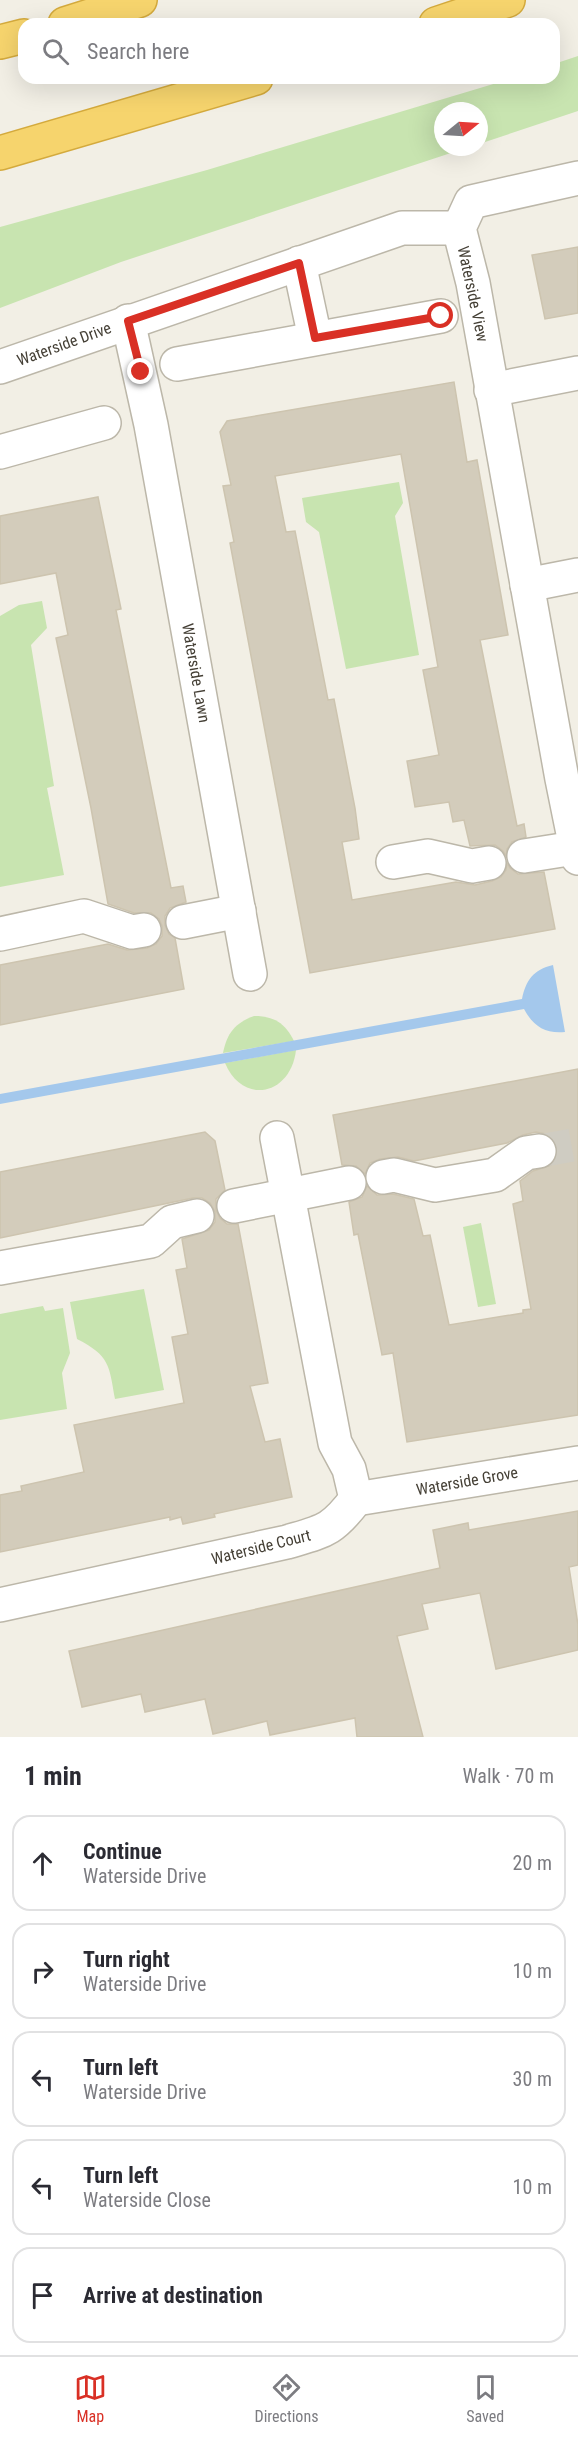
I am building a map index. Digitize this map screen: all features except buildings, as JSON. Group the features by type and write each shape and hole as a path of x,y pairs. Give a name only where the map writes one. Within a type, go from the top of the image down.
{"highway":[{"path":"84,18 140,0"},
{"path":"454,18 508,0"},
{"path":"0,42 18,38"},
{"path":"0,153 236,84"}],"street":[{"name":"Waterside View","path":"576,853 570,778 526,585 473,283 459,228 471,202 578,177"},
{"name":"Waterside Drive","path":"0,367 402,228 459,228"},
{"path":"299,263 315,338"},
{"path":"177,364 441,316"},
{"name":"Waterside Lawn","path":"128,321 141,372 250,974"},
{"path":"491,390 578,373"},
{"path":"0,452 104,423"},
{"path":"526,585 578,575"},
{"path":"524,856 576,853"},
{"path":"393,862 428,856 472,866 489,863"},
{"path":"183,922 239,911"},
{"path":"0,934 84,916 132,932 144,930"},
{"path":"277,1138 335,1443 349,1469 356,1499"},
{"path":"383,1177 393,1175 435,1185 495,1175 526,1153 539,1151"},
{"path":"234,1206 349,1183"},
{"path":"0,1268 151,1241 172,1222 197,1216"},
{"name":"Waterside Grove","path":"356,1499 578,1463"},
{"name":"Waterside Court","path":"0,1605 287,1542 327,1530 342,1518 356,1499"}],"green space":[{"path":"578,56 578,111 488,141 488,102 434,102 434,156 442,156 121,262 0,308 0,227 207,170 493,84 560,84 560,62"},
{"path":"399,482 403,503 395,516 419,655 346,669 319,532 306,522 302,498"},
{"path":"42,601 47,628 31,645 54,786 47,788 64,875 0,887 0,616 19,605"},
{"path":"254,1016 267,1017 283,1025 294,1041 223,1053 233,1030"},
{"path":"296,1050 292,1065 285,1077 276,1085 265,1090 254,1090 243,1085 233,1077 225,1063"},
{"path":"481,1223 496,1304 478,1307 463,1227"},
{"path":"144,1289 164,1390 115,1399 109,1370 102,1356 77,1339 70,1302"},
{"path":"43,1306 45,1311 63,1308 70,1353 62,1373 67,1409 0,1420 0,1314"}],"water":[{"path":"553,965 565,1032 551,1032 540,1028 524,1009 0,1104 0,1094 522,999 528,981 535,973"}],"tunnel":[{"path":"539,1151 578,1144"}],"route":[{"path":"141,372 128,321 299,263 315,338 441,316"}]}
